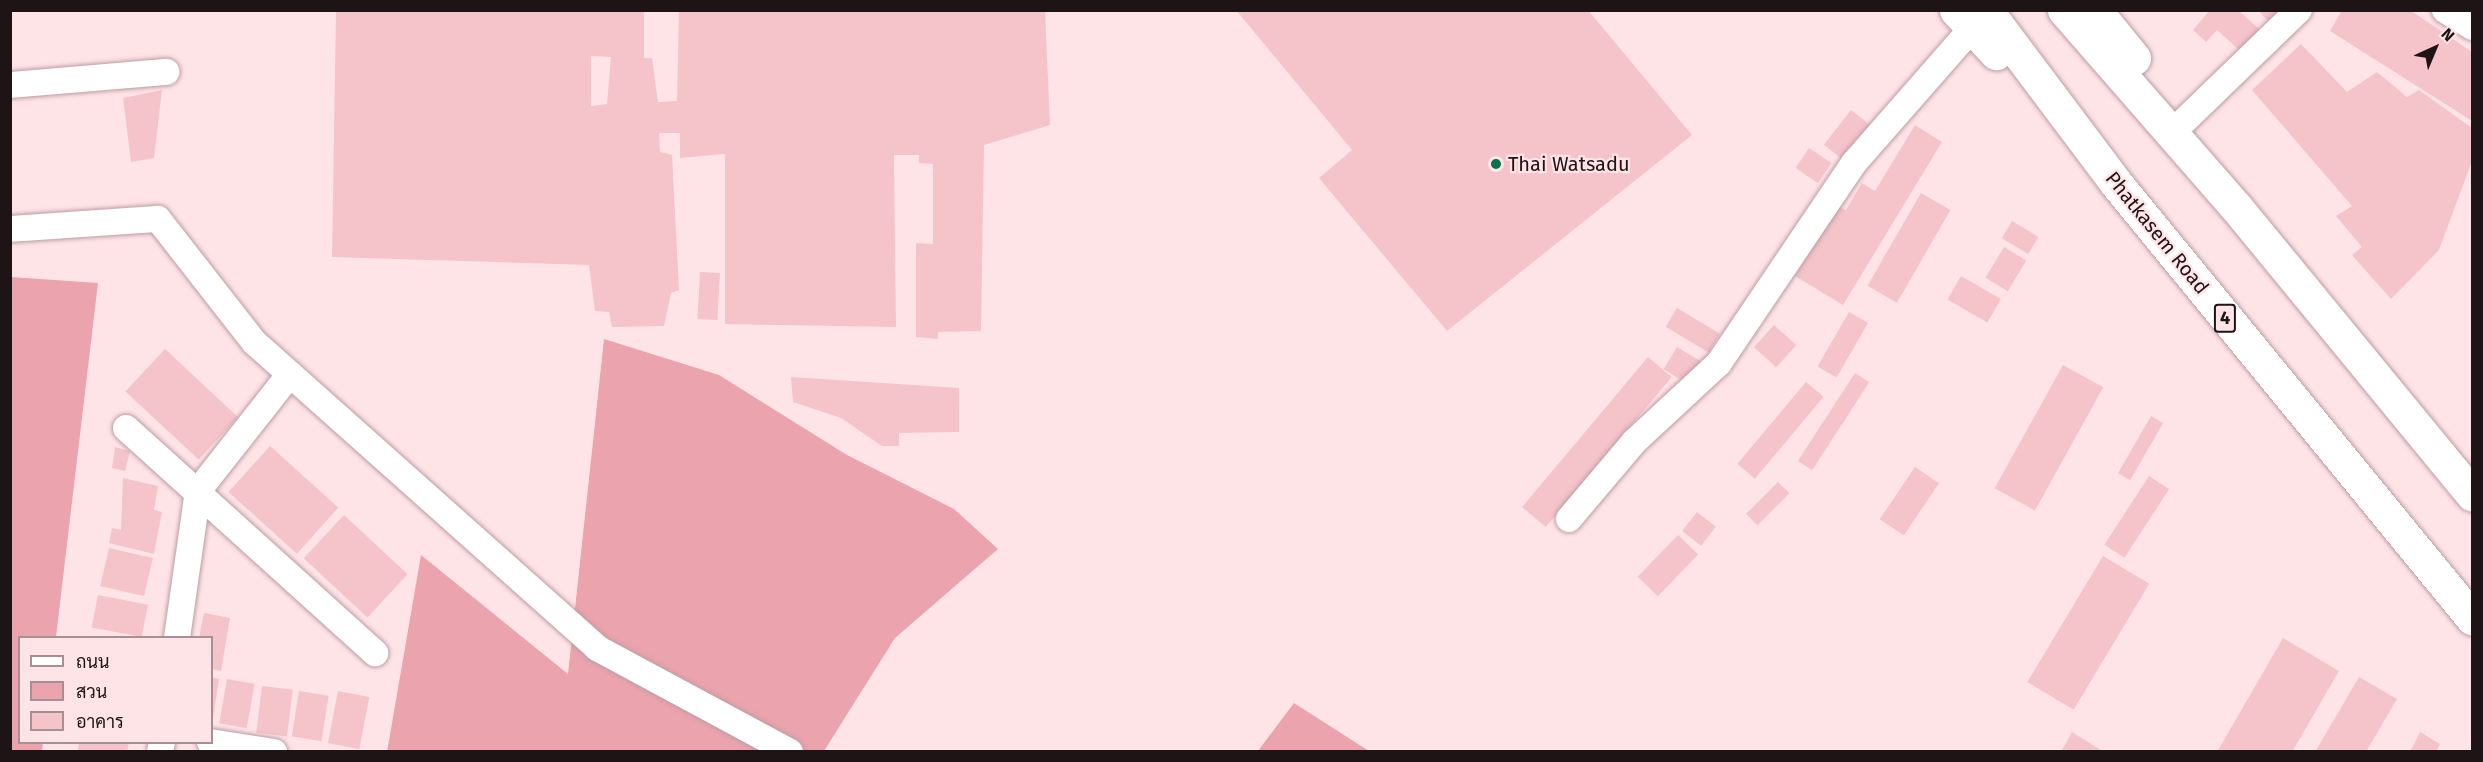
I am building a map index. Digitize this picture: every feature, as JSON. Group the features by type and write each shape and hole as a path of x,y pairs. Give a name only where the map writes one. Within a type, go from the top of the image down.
{"highway":[{"path":"2064,10 2236,207 2472,494"},
{"path":"2095,10 2186,120 2236,207"},
{"name":"Phatkasem Road","path":"1971,16 2115,182 2472,618"}],"street":[{"path":"2186,120 2299,10"},
{"path":"2445,10 2472,27"},
{"path":"1569,519 1628,448 1719,363 1854,163 1971,16"},
{"path":"10,85 166,72"},
{"path":"10,229 159,219 254,342 597,648 790,752"},
{"path":"177,636 198,491 290,374"},
{"path":"126,428 375,653"},
{"path":"213,742 274,752"}],"green space":[{"path":"11,277 98,283 56,636 18,636 18,744 43,744 42,751 11,751"},
{"path":"604,339 719,375 847,455 954,509 998,549 895,638 824,751 387,752 421,555 568,674"},
{"path":"1294,703 1369,751 1258,751"}],"building":[{"path":"336,10 644,10 644,58 652,58 658,102 677,101 679,10 1045,10 1050,125 984,145 981,331 938,332 938,339 916,337 916,243 933,244 933,164 919,163 919,155 894,155 896,327 725,324 725,154 680,158 680,133 659,133 660,152 672,155 679,290 671,293 664,326 612,327 609,312 595,311 589,265 332,257","holes":["591,56 611,57 607,104 591,106"]},
{"name":"Thai Watsadu","path":"1236,10 1588,10 1692,135 1447,331 1319,178 1352,150"},
{"path":"2210,10 2238,10 2265,34 2246,56 2217,30 2206,42 2193,30"},
{"path":"2258,10 2280,10 2268,21"},
{"path":"2342,10 2410,10 2472,52 2472,121 2330,31"},
{"path":"2301,44 2347,92 2377,72 2407,97 2419,90 2472,128 2472,161 2439,250 2391,299 2352,255 2362,247 2336,216 2352,206 2252,90"},
{"path":"162,90 154,158 131,162 123,98"},
{"path":"1851,110 1870,125 1843,159 1824,145"},
{"path":"1915,125 1942,142 1843,305 1795,276 1838,206 1846,210 1862,183 1875,191"},
{"path":"1809,148 1831,163 1818,183 1796,168"},
{"path":"1921,193 1950,210 1897,303 1868,286"},
{"path":"2012,221 2039,237 2028,254 2002,238"},
{"path":"2004,247 2026,260 2008,291 1985,278"},
{"path":"700,272 720,273 718,320 698,319"},
{"path":"1961,276 2001,299 1987,322 1948,299"},
{"path":"1677,308 1720,334 1709,353 1666,327"},
{"path":"1849,312 1868,323 1837,378 1818,367"},
{"path":"1774,325 1796,345 1776,367 1754,347"},
{"path":"1677,347 1704,363 1690,385 1664,369"},
{"path":"165,349 238,417 199,460 125,391"},
{"path":"1648,357 1672,377 1546,527 1522,507"},
{"path":"2063,365 2103,387 2035,511 1995,488"},
{"path":"1855,373 1869,382 1812,470 1798,461"},
{"path":"791,377 959,388 959,432 899,433 899,446 882,446 841,418 793,402"},
{"path":"1806,382 1824,397 1755,479 1737,464"},
{"path":"2151,416 2163,423 2130,480 2118,473"},
{"path":"270,446 338,508 297,554 229,492"},
{"path":"115,447 130,451 125,471 112,468"},
{"path":"1915,467 1939,483 1904,535 1880,519"},
{"path":"2149,476 2169,489 2124,558 2104,545"},
{"path":"123,478 158,486 154,510 162,512 154,554 109,543 112,528 121,530"},
{"path":"1778,482 1789,493 1757,525 1746,514"},
{"path":"1697,512 1716,527 1701,546 1682,531"},
{"path":"344,515 408,574 367,617 304,558"},
{"path":"1678,535 1698,554 1658,596 1638,577"},
{"path":"109,548 153,558 144,596 100,586"},
{"path":"2103,556 2149,584 2074,710 2027,682"},
{"path":"98,595 148,605 142,636 92,627"},
{"path":"204,613 230,618 221,671 213,669 213,636 199,636"},
{"path":"2283,638 2339,671 2292,752 2217,752"},
{"path":"213,677 219,679 213,718"},
{"path":"2359,677 2397,699 2366,752 2315,752"},
{"path":"227,679 255,684 247,728 219,723"},
{"path":"262,686 293,690 287,736 256,733"},
{"path":"299,691 329,696 321,741 292,736"},
{"path":"338,691 369,697 359,749 328,743"},
{"path":"2072,732 2104,752 2061,752"},
{"path":"2420,732 2440,744 2436,752 2410,752"},
{"path":"79,744 129,744 127,752 78,750"}],"place":[{"name":"Thai Watsadu","path":"1496,164"}]}
